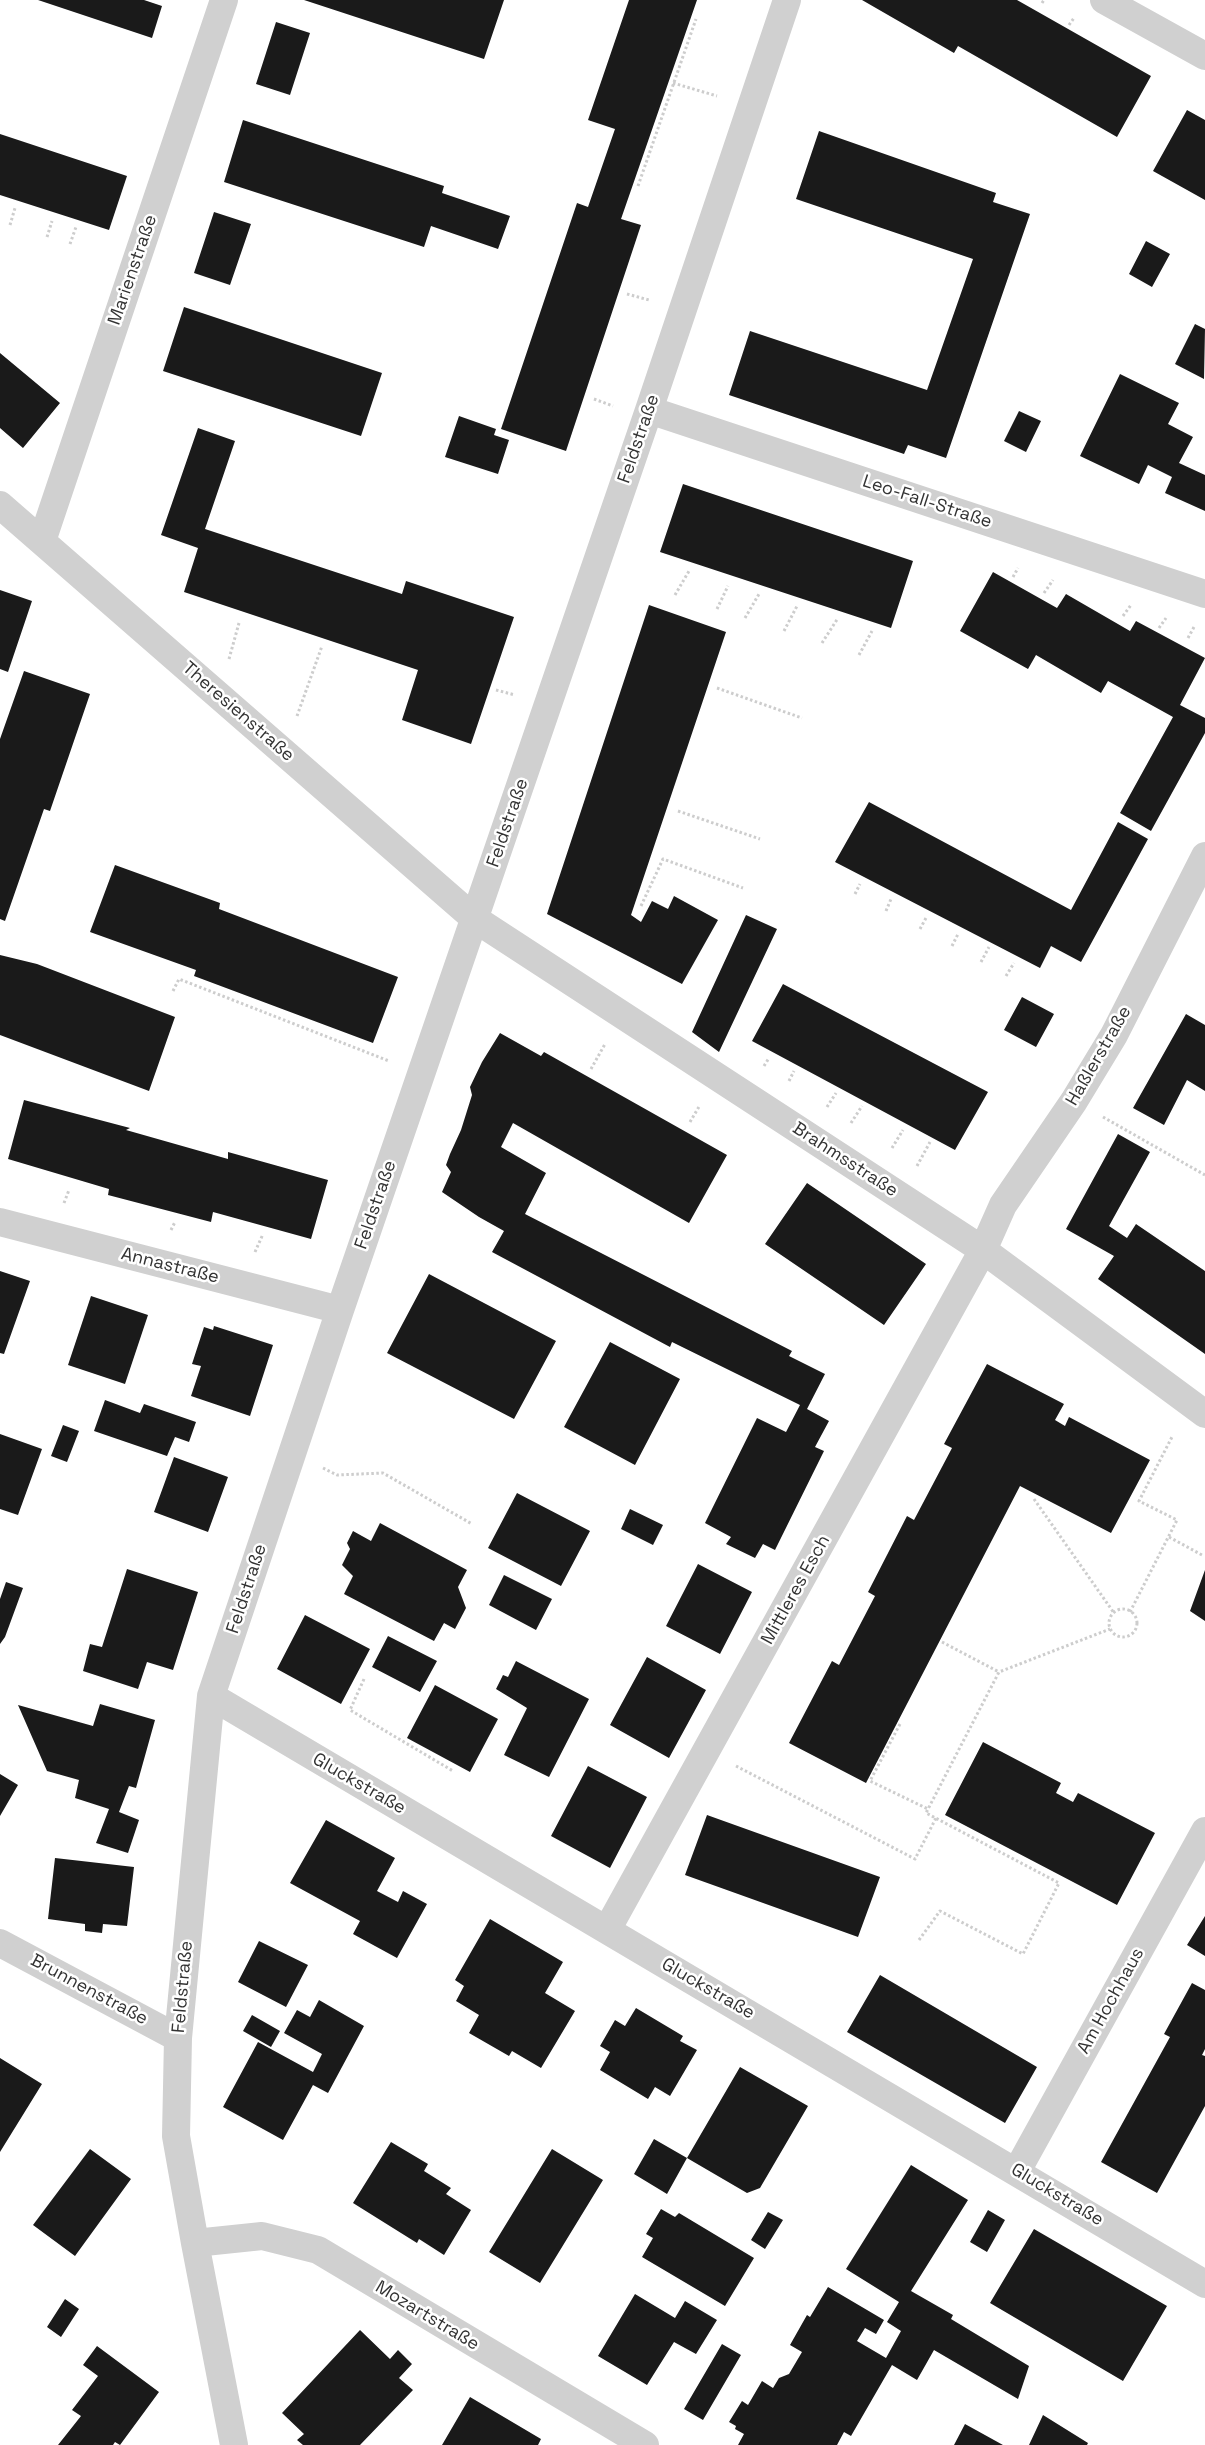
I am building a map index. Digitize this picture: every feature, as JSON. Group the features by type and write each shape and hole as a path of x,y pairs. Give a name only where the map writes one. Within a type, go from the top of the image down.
{"street":[{"name":"Marienstraße","path":"42,541 224,0"},
{"name":"Feldstraße","path":"234,2445 176,2136 178,2038 211,1696 340,1310 649,410 787,0"},
{"path":"1104,0 1205,56"},
{"name":"Leo-Fall-Straße","path":"649,410 1205,594"},
{"name":"Theresienstraße","path":"0,506 475,919"},
{"name":"Haßlerstraße","path":"983,1250 1003,1205 1074,1101 1114,1035 1205,856"},
{"name":"Brahmsstraße","path":"475,919 983,1250 1197,1409"},
{"name":"Annastraße","path":"0,1222 340,1310"},
{"name":"Mittleres Esch","path":"608,1930 983,1250"},
{"name":"Gluckstraße","path":"211,1696 1205,2284"},
{"name":"Am Hochhaus","path":"1016,2171 1205,1831"},
{"name":"Brunnenstraße","path":"0,1943 178,2038"},
{"name":"Mozartstraße","path":"195,2243 262,2236 318,2250 644,2445"}],"path":[{"path":"638,186 696,19"},
{"path":"673,83 752,106"},
{"path":"10,225 15,208"},
{"path":"47,237 52,221"},
{"path":"70,244 76,227"},
{"path":"675,595 688,571"},
{"path":"717,609 728,586"},
{"path":"745,618 759,594"},
{"path":"784,631 797,606"},
{"path":"822,643 838,618"},
{"path":"859,655 872,632"},
{"path":"284,752 322,646"},
{"path":"717,688 802,718"},
{"path":"678,811 760,839"},
{"path":"641,906 663,859 743,888"},
{"path":"855,894 860,884"},
{"path":"886,911 891,899"},
{"path":"920,929 927,916"},
{"path":"952,946 958,934"},
{"path":"981,962 989,948"},
{"path":"1006,976 1014,963"},
{"path":"173,991 179,979 422,1074"},
{"path":"1074,1101 1205,1175"},
{"path":"1130,1612 1177,1520 1139,1501 1197,1409"},
{"path":"292,1453 337,1475 382,1473 472,1524"},
{"path":"1034,1500 1114,1613"},
{"path":"1169,1537 1202,1555"},
{"path":"1122,1610 1130,1612 1136,1619 1136,1624 1129,1636 1116,1636 1110,1629 1109,1620 1114,1613 1122,1610"},
{"path":"918,1940 940,1911 1023,1954 1059,1883 926,1813 999,1672 1110,1629"},
{"path":"942,1642 999,1672"},
{"path":"364,1678 350,1710 453,1771"},
{"path":"900,1724 870,1780 928,1809"},
{"path":"707,1751 915,1859 936,1818"}],"building":[{"path":"38,0 144,0 162,6 152,38"},
{"path":"304,0 504,0 484,59"},
{"path":"629,0 697,0 621,219 641,225 566,451 501,429 577,203 588,207 615,129 588,120"},
{"path":"862,0 1017,0 1151,76 1117,137 958,46 954,53"},
{"path":"276,22 310,33 290,95 256,84"},
{"path":"1187,110 1205,120 1205,200 1153,171"},
{"path":"243,120 444,186 442,193 510,216 498,249 431,226 424,247 224,182"},
{"path":"819,131 996,193 993,202 1030,214 946,458 908,445 904,454 729,395 750,331 927,390 973,259 796,199"},
{"path":"0,134 127,176 109,230 0,195"},
{"path":"214,212 251,224 230,285 194,273"},
{"path":"1146,241 1170,254 1152,287 1129,274"},
{"path":"184,307 382,373 361,436 163,371"},
{"path":"1195,324 1205,329 1204,379 1175,364"},
{"path":"0,353 60,403 23,448 0,428"},
{"path":"1120,374 1179,403 1168,424 1193,437 1179,463 1205,475 1205,511 1165,493 1172,477 1148,465 1139,484 1080,456"},
{"path":"1019,411 1041,421 1026,452 1004,441"},
{"path":"459,416 496,429 494,435 509,440 498,474 445,457"},
{"path":"198,428 235,441 205,529 402,594 406,581 514,617 471,744 402,720 418,670 184,592 198,548 161,535"},
{"path":"683,484 913,561 891,628 660,552"},
{"path":"993,572 1057,608 1066,594 1130,631 1136,621 1205,658 1180,705 1205,718 1205,733 1151,831 1120,813 1173,717 1108,681 1101,693 1036,655 1028,669 960,631"},
{"path":"0,590 32,601 8,672 0,669"},
{"path":"649,605 726,632 631,915 641,922 652,901 668,909 674,896 718,920 682,984 547,914"},
{"path":"24,671 90,694 50,811 44,809 5,921 0,919 0,739"},
{"path":"869,802 1071,910 1118,822 1148,839 1081,962 1051,946 1040,968 835,862"},
{"path":"115,865 220,903 219,909 398,977 373,1043 194,976 196,970 90,932"},
{"path":"746,915 777,929 719,1052 692,1032"},
{"path":"0,955 37,964 175,1017 149,1091 0,1035"},
{"path":"783,984 988,1092 955,1150 752,1041"},
{"path":"1022,997 1054,1014 1036,1047 1004,1030"},
{"path":"1186,1014 1205,1025 1205,1091 1187,1080 1164,1125 1133,1108"},
{"path":"500,1033 541,1056 544,1052 727,1155 689,1223 513,1123 501,1147 546,1173 525,1214 792,1351 789,1356 825,1374 807,1409 829,1421 815,1447 824,1451 775,1550 763,1544 755,1558 726,1544 731,1537 705,1523 757,1418 786,1432 800,1405 672,1342 670,1347 492,1252 504,1231 442,1192 451,1172 446,1165 461,1130 472,1095 470,1087 482,1062"},
{"path":"24,1100 130,1128 126,1130 228,1159 228,1152 328,1180 311,1239 213,1212 211,1222 108,1195 109,1189 8,1159"},
{"path":"1118,1134 1150,1152 1109,1226 1127,1238 1136,1224 1205,1271 1205,1354 1098,1279 1114,1256 1066,1229"},
{"path":"807,1183 926,1264 884,1325 765,1244"},
{"path":"0,1271 30,1281 4,1354 0,1353"},
{"path":"429,1274 556,1341 514,1419 387,1353"},
{"path":"91,1296 148,1315 125,1384 68,1365"},
{"path":"214,1326 273,1345 250,1416 191,1396 201,1366 192,1364 204,1327 213,1330"},
{"path":"610,1342 680,1379 635,1465 564,1427"},
{"path":"987,1364 1064,1404 1055,1420 1065,1426 1069,1417 1150,1460 1111,1533 1020,1486 866,1783 789,1743 832,1661 839,1665 875,1596 868,1592 907,1516 914,1520 952,1448 944,1444"},
{"path":"105,1400 140,1413 144,1404 196,1422 189,1442 175,1437 167,1456 94,1431"},
{"path":"63,1425 79,1431 67,1462 51,1456"},
{"path":"0,1434 42,1449 18,1515 0,1509"},
{"path":"174,1457 228,1477 208,1532 154,1512"},
{"path":"517,1493 590,1531 561,1586 488,1548"},
{"path":"630,1509 663,1525 653,1545 621,1529"},
{"path":"380,1523 467,1570 458,1587 466,1608 455,1629 444,1623 434,1641 344,1594 353,1576 342,1565 350,1549 347,1543 353,1531 371,1541"},
{"path":"698,1564 752,1592 720,1654 666,1626"},
{"path":"127,1569 198,1592 173,1670 147,1662 138,1689 83,1671 90,1644 102,1647"},
{"path":"1205,1570 1205,1621 1190,1611"},
{"path":"504,1575 552,1599 536,1630 489,1605"},
{"path":"6,1582 23,1588 5,1637 0,1644 0,1599"},
{"path":"305,1615 370,1649 341,1704 277,1669"},
{"path":"388,1636 437,1661 420,1692 372,1667"},
{"path":"647,1657 706,1690 669,1758 610,1725"},
{"path":"516,1661 589,1699 549,1777 504,1755 527,1708 496,1689 503,1675 508,1677"},
{"path":"435,1685 498,1719 470,1772 407,1738"},
{"path":"100,1704 155,1720 136,1788 129,1786 119,1812 139,1820 128,1853 96,1843 109,1809 75,1798 79,1780 47,1771 18,1705 93,1726"},
{"path":"983,1742 1061,1783 1056,1793 1073,1802 1078,1793 1155,1833 1117,1905 945,1815"},
{"path":"588,1766 647,1797 610,1868 551,1836"},
{"path":"0,1774 18,1785 0,1816"},
{"path":"707,1815 880,1877 858,1937 685,1875"},
{"path":"326,1820 395,1858 377,1891 398,1902 403,1891 427,1904 397,1958 353,1934 360,1921 290,1883"},
{"path":"55,1858 134,1867 127,1926 103,1924 102,1933 85,1931 85,1924 48,1919"},
{"path":"1205,1916 1205,1956 1187,1945"},
{"path":"490,1919 563,1962 545,1993 575,2011 541,2068 512,2051 509,2056 469,2033 479,2015 456,2001 464,1986 455,1980"},
{"path":"259,1941 308,1965 286,2007 238,1982"},
{"path":"880,1975 1037,2067 1005,2123 847,2032"},
{"path":"1192,1983 1205,1990 1205,2049 1202,2055 1205,2056 1205,2106 1157,2193 1101,2162 1170,2037 1164,2034"},
{"path":"319,2000 364,2026 328,2093 313,2085 283,2140 223,2107 258,2042 313,2072 322,2054 284,2033 297,2010 310,2017"},
{"path":"636,2008 683,2036 680,2041 697,2050 670,2096 655,2087 648,2099 600,2070 610,2052 600,2046 615,2020 625,2026"},
{"path":"252,2015 280,2031 271,2047 243,2031"},
{"path":"0,2058 42,2084 0,2152"},
{"path":"740,2067 808,2106 760,2188 747,2193 687,2158"},
{"path":"654,2139 687,2158 667,2194 634,2174"},
{"path":"391,2142 428,2164 424,2171 451,2188 446,2194 471,2210 444,2255 419,2239 417,2243 353,2203"},
{"path":"90,2149 131,2179 75,2256 33,2225"},
{"path":"552,2149 603,2180 540,2283 489,2252"},
{"path":"911,2165 968,2200 911,2291 953,2315 951,2319 1029,2366 1018,2399 934,2350 917,2380 892,2365 851,2436 844,2432 837,2445 738,2445 744,2434 735,2429 736,2426 729,2422 742,2401 748,2405 762,2381 773,2388 779,2378 789,2374 802,2352 790,2345 807,2315 810,2317 828,2287 884,2320 876,2334 865,2328 857,2341 886,2358 901,2331 887,2322 899,2302 846,2269"},
{"path":"661,2209 675,2217 679,2213 754,2258 725,2306 642,2257 653,2238 646,2234"},
{"path":"988,2210 1005,2220 987,2252 970,2242"},
{"path":"768,2212 783,2220 765,2249 751,2240"},
{"path":"1034,2229 1167,2306 1123,2381 990,2303"},
{"path":"635,2294 675,2318 685,2301 717,2320 696,2354 674,2342 647,2385 598,2356"},
{"path":"65,2299 79,2309 61,2337 47,2327"},
{"path":"360,2330 390,2359 398,2350 412,2364 399,2378 413,2390 360,2445 303,2445 297,2440 304,2434 282,2413"},
{"path":"722,2344 741,2355 703,2420 684,2409"},
{"path":"97,2346 159,2392 120,2445 115,2442 113,2445 58,2445 81,2416 72,2410 98,2376 83,2365"},
{"path":"470,2397 541,2439 538,2445 442,2445"},
{"path":"1043,2415 1088,2443 1087,2445 1029,2445"},
{"path":"965,2424 1003,2445 954,2445"}]}
